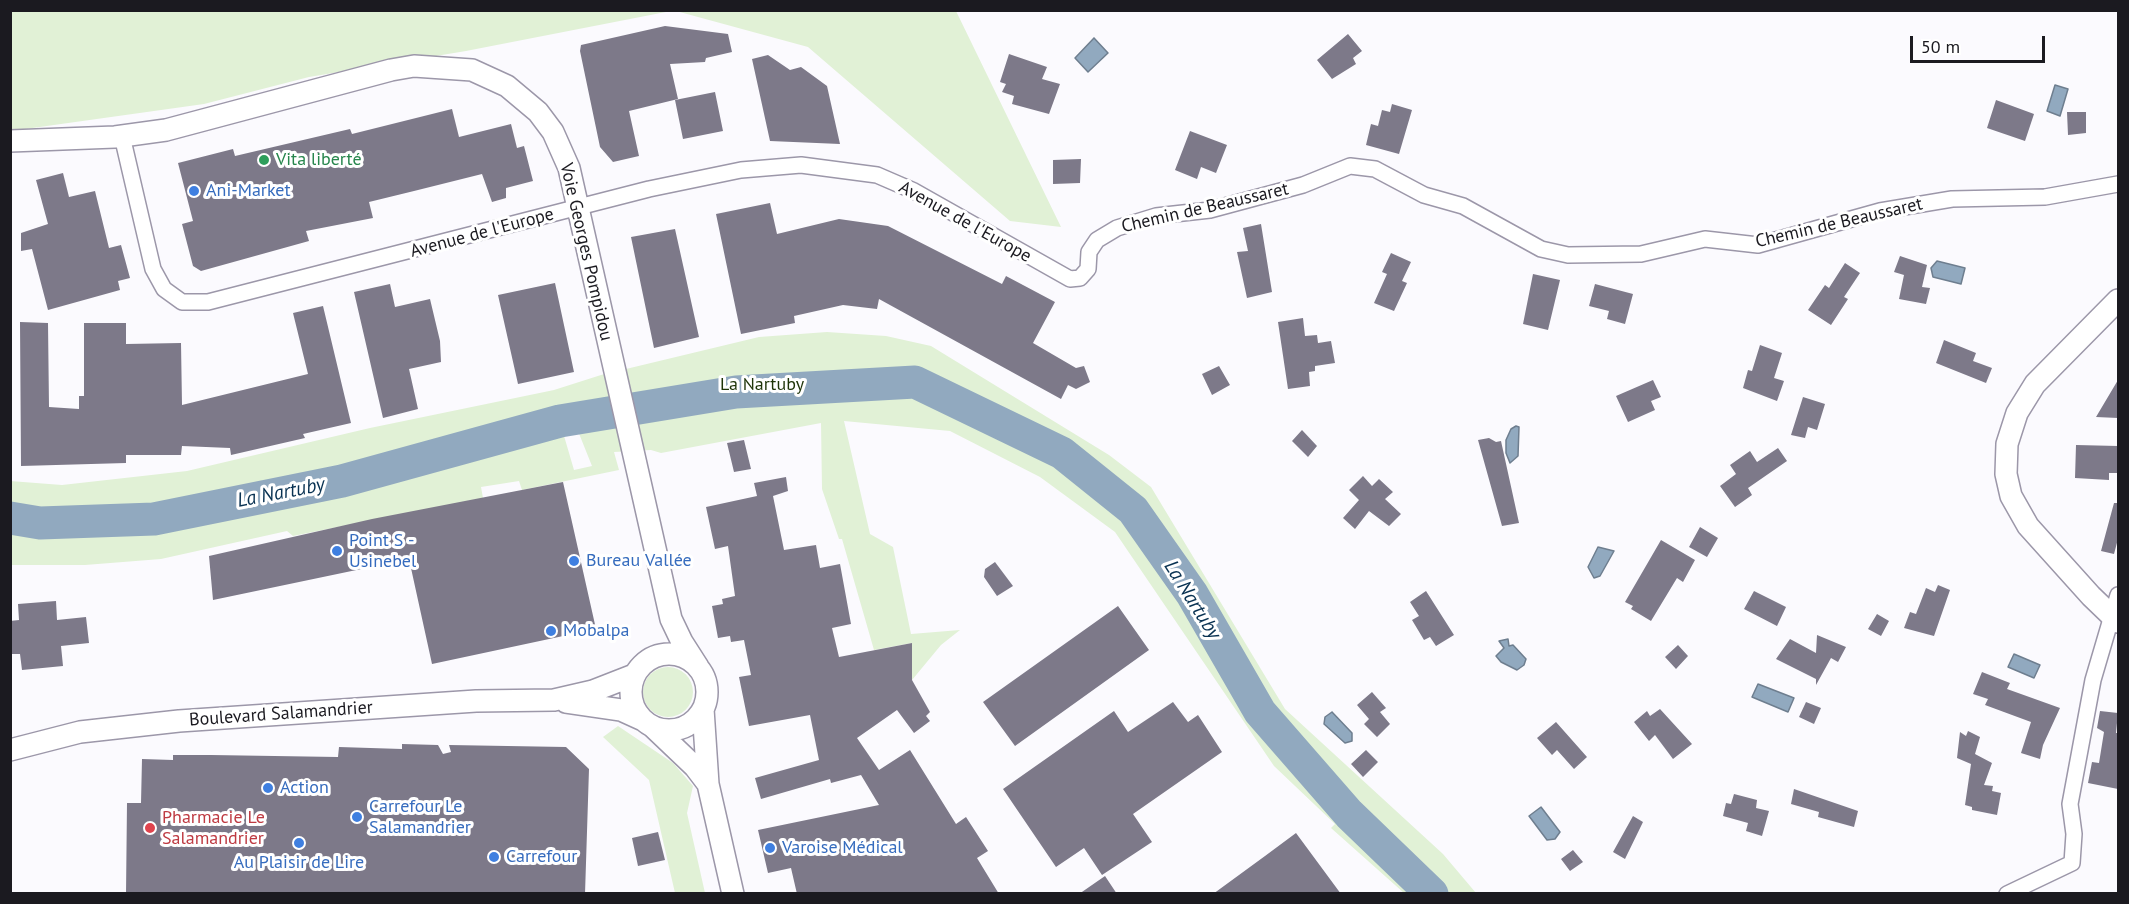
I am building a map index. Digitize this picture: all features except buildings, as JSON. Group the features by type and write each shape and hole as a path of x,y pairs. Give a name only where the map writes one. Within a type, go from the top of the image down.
{"main road":[{"name":"Voie Georges Pompidou","path":"10,141 122,136 166,130 391,70 414,66 472,70 507,86 538,112 553,132 568,168 671,619 698,667"},
{"path":"2115,619 2028,526 2011,496 2006,474 2007,444 2017,413 2035,384 2118,300"},
{"path":"671,619 660,645 640,668 631,700 635,711 695,767 708,784"},
{"path":"640,668 664,654 676,654 688,659 698,667 707,690 703,709 708,784 733,894"},
{"name":"Boulevard Salamandrier","path":"554,700 592,691 640,668"},
{"name":"Boulevard Salamandrier","path":"10,750 80,732 179,721 476,701 554,700 621,710 648,724"},
{"path":"648,724 667,730 679,728 691,723 703,709"}],"street":[{"name":"Avenue de l'Europe","path":"122,136 153,269 164,289 182,302 208,302 577,207 741,170 801,165 877,174 914,191 1070,279 1080,278"},
{"name":"Chemin de Beaussaret","path":"1080,278 1088,269 1089,252 1097,240 1117,228 1156,216 1220,208 1303,185 1350,166 1375,169 1424,195 1463,206 1540,249 1568,255 1641,254 1705,239 1758,245 1880,211 1952,200 2045,197 2118,184"},
{"path":"2007,894 2072,863 2074,834 2070,804 2093,680 2115,619 2118,595"}],"green space":[{"path":"10,11 671,11 466,51 309,77 204,104 11,131"},
{"path":"676,11 956,11 1061,227 1010,221 808,47"},
{"name":"La Nartuby","path":"827,332 886,336 931,346 1109,455 1151,487 1285,709 1443,854 1476,893 1404,893 1331,828 1335,824 1274,766 1115,532 1040,477 950,431 844,421 870,534 893,547 911,634 960,630 941,645 912,680 912,643 874,650 842,539 839,539 822,489 821,423 661,453 651,450 614,452 619,470 522,490 519,481 481,487 483,498 293,536 287,531 161,559 85,565 11,565 10,481 62,485 187,471 370,428 554,390 601,375 759,337","holes":["576,426 592,466 574,470 562,429"]},
{"path":"668,667 677,669 688,678 693,692 691,701 682,712 668,717 659,715 648,706 643,692 645,683 654,672"},
{"path":"618,726 673,763 693,786 687,813 705,893 675,893 649,780 603,737"}],"water":[{"path":"1094,38 1108,53 1088,72 1075,58"},
{"path":"2055,85 2068,89 2060,116 2047,111"},
{"path":"1937,261 1965,268 1961,284 1933,277 1931,268"},
{"path":"1519,427 1518,456 1510,463 1506,453 1506,440 1511,429"},
{"path":"1598,547 1614,551 1600,576 1594,578 1588,567"},
{"path":"1508,639 1509,646 1513,645 1526,659 1524,665 1517,670 1501,662 1496,656 1504,648 1499,641"},
{"path":"2014,654 2040,665 2034,678 2008,667"},
{"path":"1758,684 1794,698 1788,712 1752,697"},
{"path":"1332,712 1352,733 1352,741 1345,743 1324,724 1325,717"},
{"path":"1541,807 1560,832 1555,839 1547,840 1529,816"}],"waterway":[{"name":"La Nartuby","path":"10,518 40,523 154,519 342,481 560,421 736,392 915,382 1062,453 1133,510 1192,594 1260,712 1349,814 1432,894"}],"place":[{"name":"Vita liberté","path":"264,160"},
{"name":"Ani-Market","path":"194,191"},
{"name":"Point S - Usinebel","path":"337,551"},
{"name":"Bureau Vallée","path":"574,561"},
{"name":"Mobalpa","path":"551,631"},
{"name":"Action","path":"268,788"},
{"name":"Carrefour Le Salamandrier","path":"357,817"},
{"name":"Pharmacie Le Salamandrier","path":"150,828"},
{"name":"Au Plaisir de Lire","path":"299,843"},
{"name":"Varoise Médical","path":"770,848"},
{"name":"Carrefour","path":"494,857"}]}
